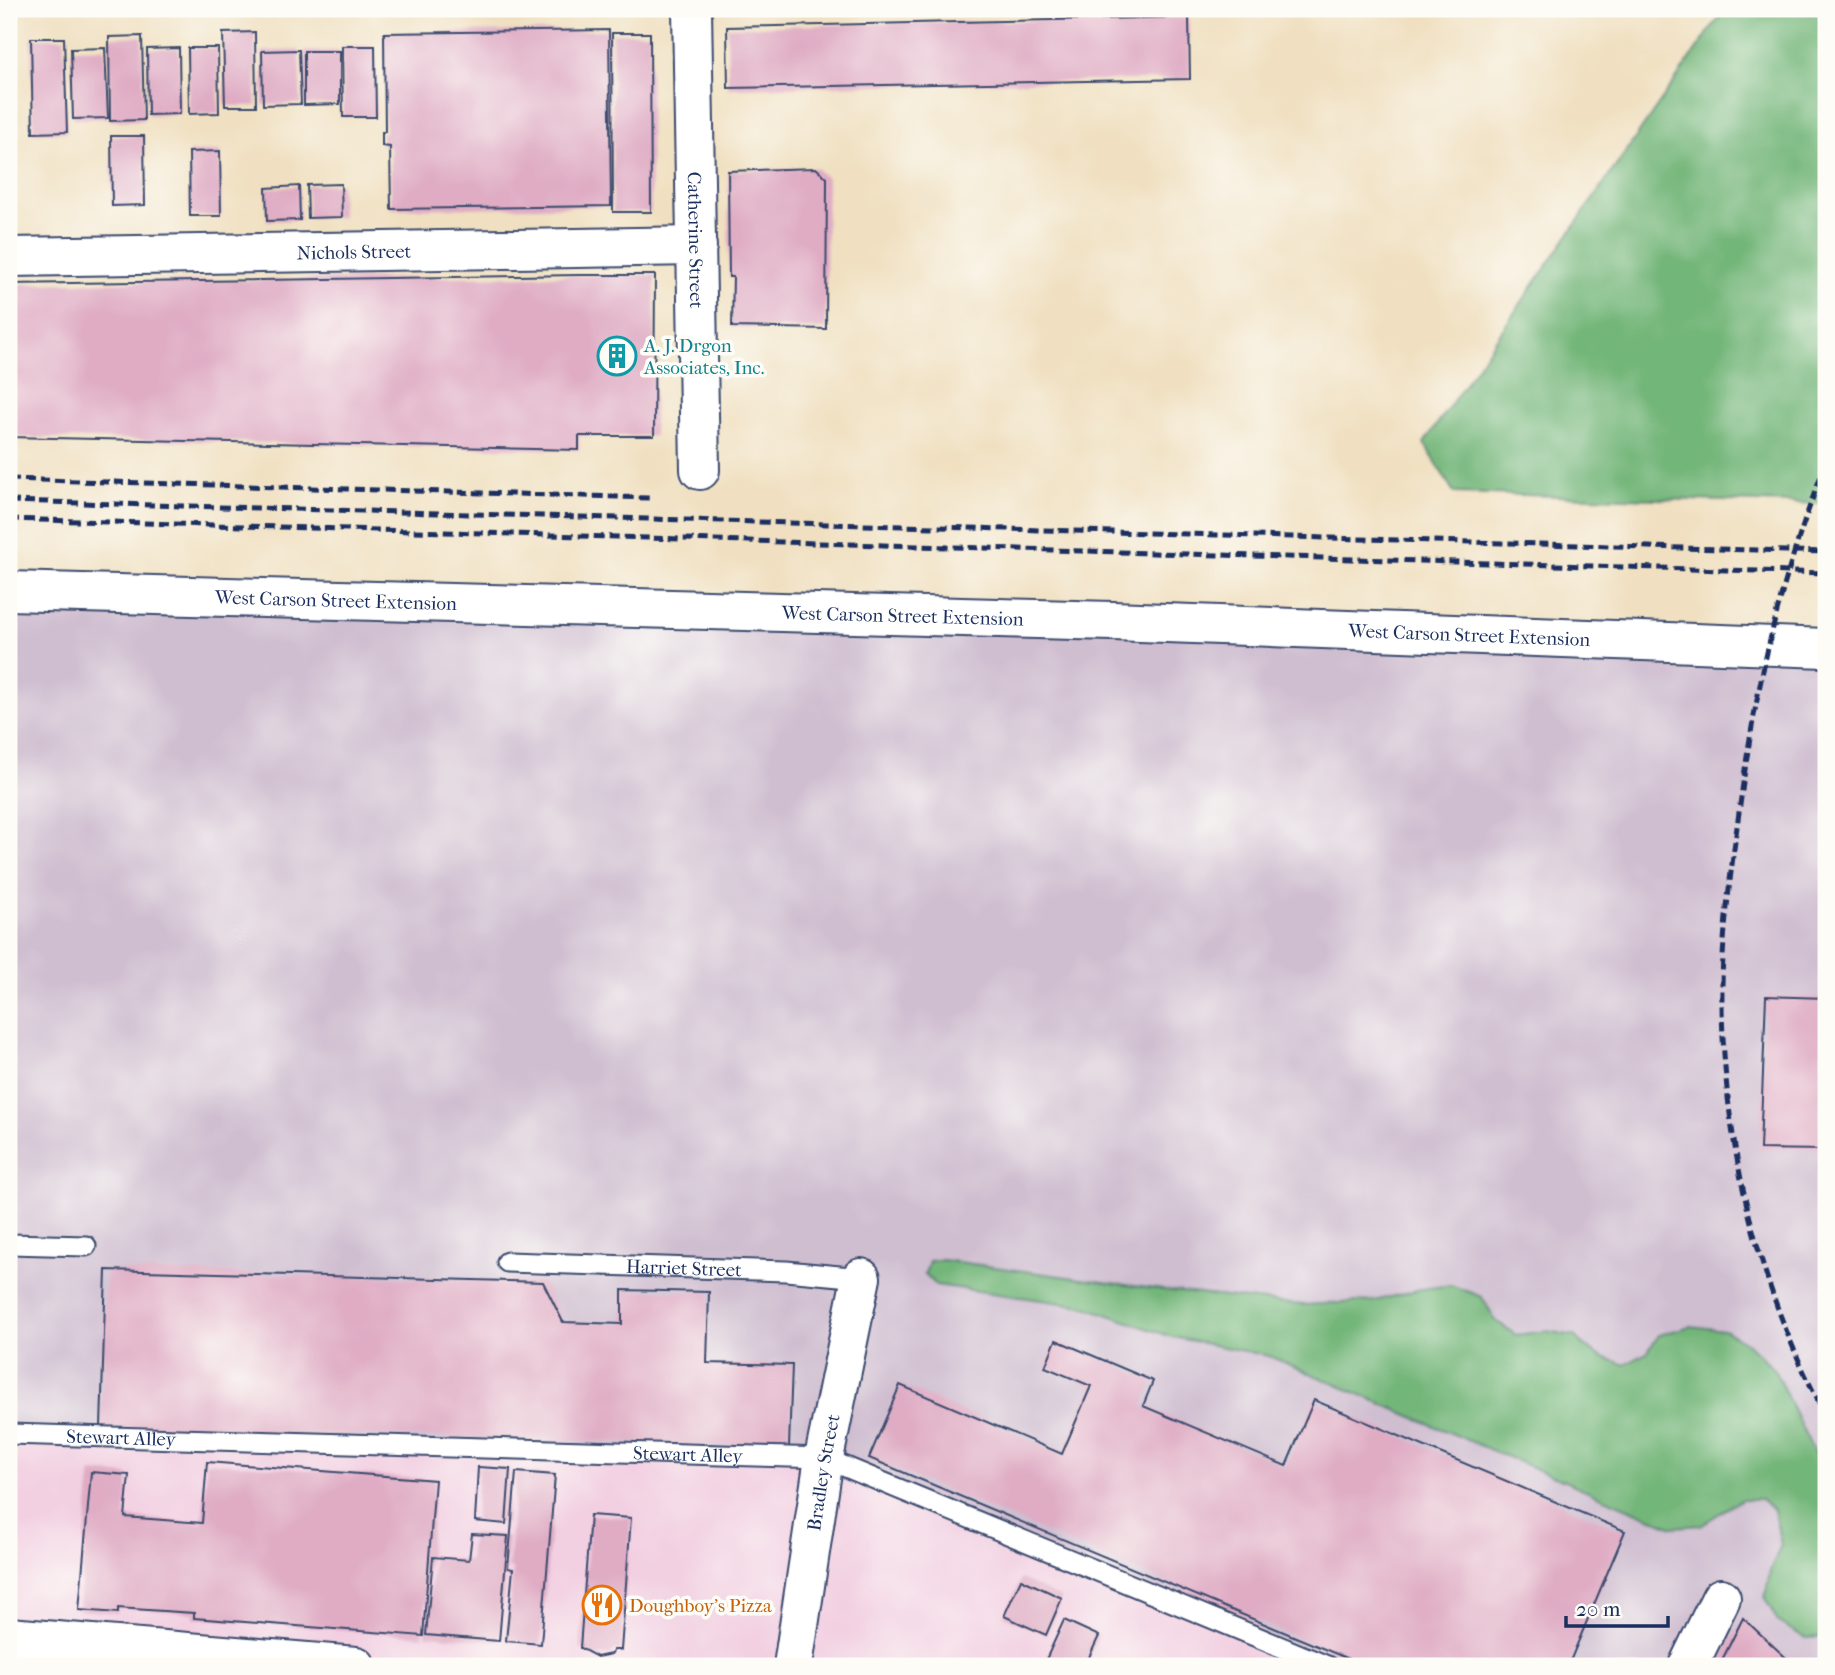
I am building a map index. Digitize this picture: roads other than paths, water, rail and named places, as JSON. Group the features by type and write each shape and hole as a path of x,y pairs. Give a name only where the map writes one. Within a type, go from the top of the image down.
{"street":[{"name":"Catherine Street","path":"692,9 700,470"},
{"name":"Nichols Street","path":"9,257 697,246"},
{"name":"West Carson Street Extension","path":"9,591 1113,621 1811,648"},
{"name":"Bradley Street","path":"793,1666 824,1458 861,1278"},
{"path":"1688,1666 1721,1598"},
{"path":"9,1637 52,1654 356,1666"}],"lane":[{"path":"9,1244 86,1246"},
{"name":"Harriet Street","path":"507,1262 786,1271 861,1278"},
{"name":"Stewart Alley","path":"9,1434 824,1458 1327,1666"}],"railway":[{"path":"1826,463 1783,589 1762,673 1746,760 1727,905 1722,1005 1730,1112 1750,1217 1782,1319 1826,1416"},
{"path":"9,479 651,498"},
{"path":"9,501 1826,552"},
{"path":"9,519 1826,573"}],"place":[{"name":"A. J. Drgon Associates, Inc.","path":"617,356"},
{"name":"Doughboy's Pizza","path":"602,1605"}]}
